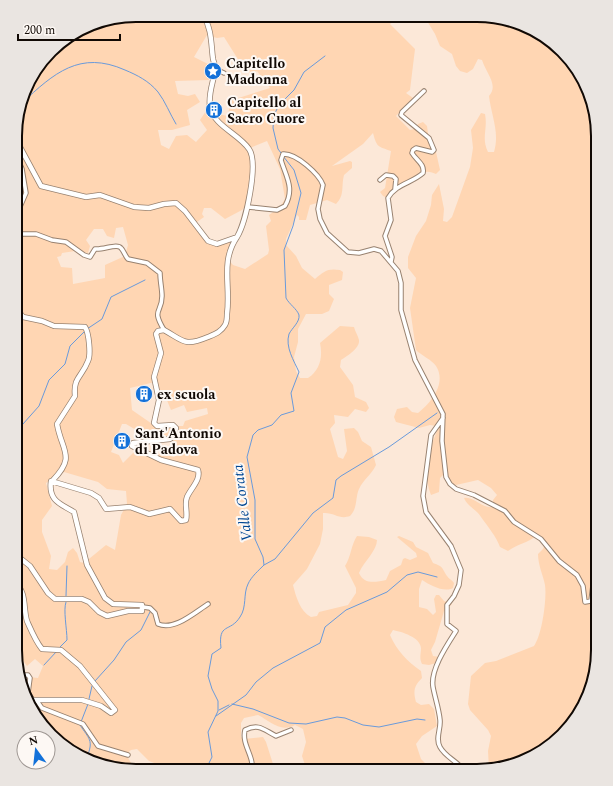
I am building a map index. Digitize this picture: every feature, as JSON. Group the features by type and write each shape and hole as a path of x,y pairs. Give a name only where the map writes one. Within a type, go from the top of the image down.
{"street":[{"path":"22,234 36,234 52,240 66,242 84,255 90,257 95,249 104,250 114,245 121,247 128,259 147,262 160,273 162,297 157,311 157,319 164,330 183,342 192,344 219,332 226,324 228,305 226,276 230,247 237,237 245,220 253,168 251,152 241,140 218,121 211,110 210,88 215,69 209,29 206,22"},
{"path":"215,69 224,73"},
{"path":"395,189 423,173 422,166 412,153 413,150 416,148 432,152 434,150 429,138 401,115 402,112 424,91"},
{"path":"22,151 41,186 86,197 100,195 134,207 149,208 164,204 176,203 185,211 208,241 217,244 237,237"},
{"path":"248,207 277,210 285,206 290,188 287,174 281,160 283,154 303,163 318,177 323,188 319,204 319,214 327,233 348,252 378,250 391,262 399,274 401,310 415,360 441,408 443,418 442,445 446,477 451,486 505,511 514,522 541,538 559,561 577,575 583,586 585,602 591,601"},
{"path":"22,168 26,193 22,202"},
{"path":"380,180 386,175 393,176 396,179 395,189 388,200 391,220 385,236 392,258 391,262"},
{"path":"22,316 54,326 87,329 88,361 76,379 74,386 75,396 57,424 66,453 66,463 63,470 53,480 50,486 54,499 58,504 74,512 87,565 105,598 113,604 140,604 143,608"},
{"path":"53,480 91,493 99,498 106,509 130,507 149,514 170,509 181,521 186,520 186,499 198,479 198,470 161,460 132,446 133,443 170,439 176,432 176,428 173,425 157,426 154,423 159,400 154,377 161,353 156,334 158,331 164,330"},
{"path":"443,418 431,435 423,496 426,512 451,546 461,570 461,576 454,596 447,605 447,624 456,631 446,646 433,675 432,685 440,719 438,740 439,747 449,758 458,764"},
{"path":"22,560 30,566 48,593 55,599 82,599 89,602 99,612 107,616 128,611 142,611 143,608 150,608 155,614 158,624 164,627 174,625 208,604"},
{"path":"22,594 27,620 38,644 42,649 61,650 80,666 115,710 110,713 101,706 82,700 34,700"},
{"path":"25,674 28,675 30,678 29,688"},
{"path":"35,702 42,708 83,724 98,746 128,755"},
{"path":"252,764 243,737 245,730 253,726 261,727 276,736 291,730"}],"shaded area":[{"path":"128,22 393,22 390,24 415,49 410,90 406,93 413,98 396,116 410,130 415,129 418,124 423,122 427,126 429,141 436,152 440,170 436,174 428,172 417,175 406,182 388,198 383,196 380,192 385,188 391,151 377,144 373,133 363,144 332,166 350,161 352,162 352,168 344,175 342,194 339,201 336,204 327,200 310,205 306,220 299,220 297,215 286,239 286,245 296,256 302,268 315,279 324,272 332,269 343,272 342,280 329,285 329,294 334,299 329,311 322,314 306,314 298,329 298,342 294,357 296,371 300,378 308,378 312,375 320,363 320,343 340,326 354,327 359,343 353,352 341,360 340,367 353,385 355,397 366,402 369,408 366,412 355,409 348,417 334,415 335,423 330,429 338,457 343,459 347,451 344,429 354,428 358,432 362,441 371,447 376,465 359,489 353,513 350,516 340,517 323,513 323,529 320,544 307,569 293,585 301,607 311,617 317,616 319,612 348,605 356,593 356,588 345,566 357,536 369,537 377,540 373,552 359,573 361,577 367,581 374,582 386,580 390,571 401,565 403,559 405,558 410,560 417,557 416,553 397,537 399,536 413,542 416,547 428,553 433,563 439,565 454,583 453,588 445,590 437,588 422,580 419,589 419,607 427,609 433,615 436,612 434,599 436,595 439,595 444,601 452,604 444,611 435,642 431,650 433,656 439,657 436,663 429,665 422,664 420,658 420,644 414,638 393,630 390,635 403,655 421,671 422,678 415,689 416,702 421,705 429,704 434,709 437,726 422,736 416,744 421,759 426,764 305,764 302,756 306,742 303,729 295,725 285,728 280,727 258,715 244,718 241,723 241,737 244,739 263,737 273,764 157,764 149,761 137,749 131,750 126,754 132,764 114,762 99,758 85,752 61,736 54,730 37,707 30,690 29,677 38,678 43,666 35,659 27,666 23,660 22,650 22,136 26,106 37,79 50,61 61,50 79,37 114,24","holes":["207,35 217,38 224,37 246,72 253,74 257,71 270,88 232,100 227,116 206,111 200,120 207,130 196,142 187,135 176,136 169,149 161,145 158,130 172,130 190,125 187,110 200,102 195,94 188,96 178,94 175,81 209,80 208,64 194,57","267,141 280,169 285,199 280,207 269,215 271,221 266,226 269,250 268,254 245,269 233,265 226,257 231,241 215,245 194,224 204,217 202,214 204,208 211,208 225,219 242,210 247,204 253,166 250,148","123,227 128,245 125,256 105,265 105,278 73,284 72,268 61,267 57,257 61,256 62,253 75,251 88,253 90,246 86,240 94,229 103,229 107,236 114,238 116,228","155,382 157,394 166,398 171,410 184,405 187,412 207,408 208,414 185,421 183,426 176,426 174,430 170,427 158,428 132,410 130,388","122,424 126,424 138,431 155,437 174,439 173,445 178,454 174,457 157,453 154,457 141,456 134,452 123,463 119,455 111,452","64,472 98,482 107,489 126,491 127,504 121,515 115,550 106,545 84,563 80,562 77,553 73,548 68,552 65,562 57,570 49,569 51,556 42,532 42,520 52,506 46,483"]},
{"path":"428,22 492,23 507,26 528,34 558,55 576,79 587,106 590,121 591,658 589,672 579,701 563,725 552,736 534,749 521,755 507,760 489,763 488,751 491,736 488,730 470,710 468,704 471,676 485,663 496,661 534,646 537,641 542,626 545,608 545,585 538,554 543,549 545,544 541,536 536,536 508,551 500,547 494,535 479,514 467,503 464,498 471,499 485,506 493,507 493,500 497,495 491,488 478,480 456,485 451,483 443,475 440,478 439,492 431,495 428,487 427,462 431,446 438,429 436,426 430,425 419,428 396,422 394,417 397,409 407,407 412,412 418,413 423,409 436,392 440,379 436,366 416,350 410,308 416,278 408,268 408,257 416,236 426,221 431,205 432,195 439,184 444,209 443,221 447,222 452,217 470,167 473,148 471,130 481,113 485,114 486,119 485,142 488,152 494,152 496,145 496,131 489,96 493,88 491,79 482,60 478,59 473,69 467,73 460,71 456,66 452,54 440,46"}],"waterway":[{"name":"Valle Corata","path":"281,153 278,149 273,128 274,115 279,105 294,90 304,72 325,56"},
{"path":"29,97 45,82 69,68 94,62 109,64 134,74 151,85 161,96 176,124"},
{"name":"Valle Corata","path":"208,764 212,757 208,732 218,711 218,701 208,676 212,654 221,648 221,634 223,631 236,622 240,617 244,609 249,581 264,565 263,557 255,539 255,500 247,457 253,435 258,430 272,425 281,415 294,411 291,393 299,372 288,344 289,334 297,323 299,315 286,298 284,250 293,226 301,193 294,170 283,156"},
{"path":"87,329 102,319 111,297 145,280"},
{"path":"22,425 39,406 49,380 65,364 70,346 85,331"},
{"path":"264,565 275,559 313,513 333,498 336,480 389,447 437,413"},
{"path":"66,596 67,566"},
{"path":"216,716 246,695 256,682 273,668 320,643 325,627 346,610 387,592 407,575 418,572 437,577"},
{"path":"60,647 67,640 65,615 66,602"},
{"path":"95,681 114,660 126,642 141,630 150,612"},
{"path":"44,665 57,651"},
{"path":"89,699 92,686"},
{"path":"81,722 88,704"},
{"path":"232,704 253,709 289,723 306,724 337,717 345,718 363,725 379,727 417,719 425,720"},
{"path":"219,710 229,705"},
{"path":"80,725 90,740 88,753"}],"place":[{"name":"Capitello Madonna","path":"213,71"},
{"name":"Capitello al Sacro Cuore","path":"214,110"},
{"name":"ex scuola","path":"144,394"},
{"name":"Sant'Antonio di Padova","path":"122,441"}]}
